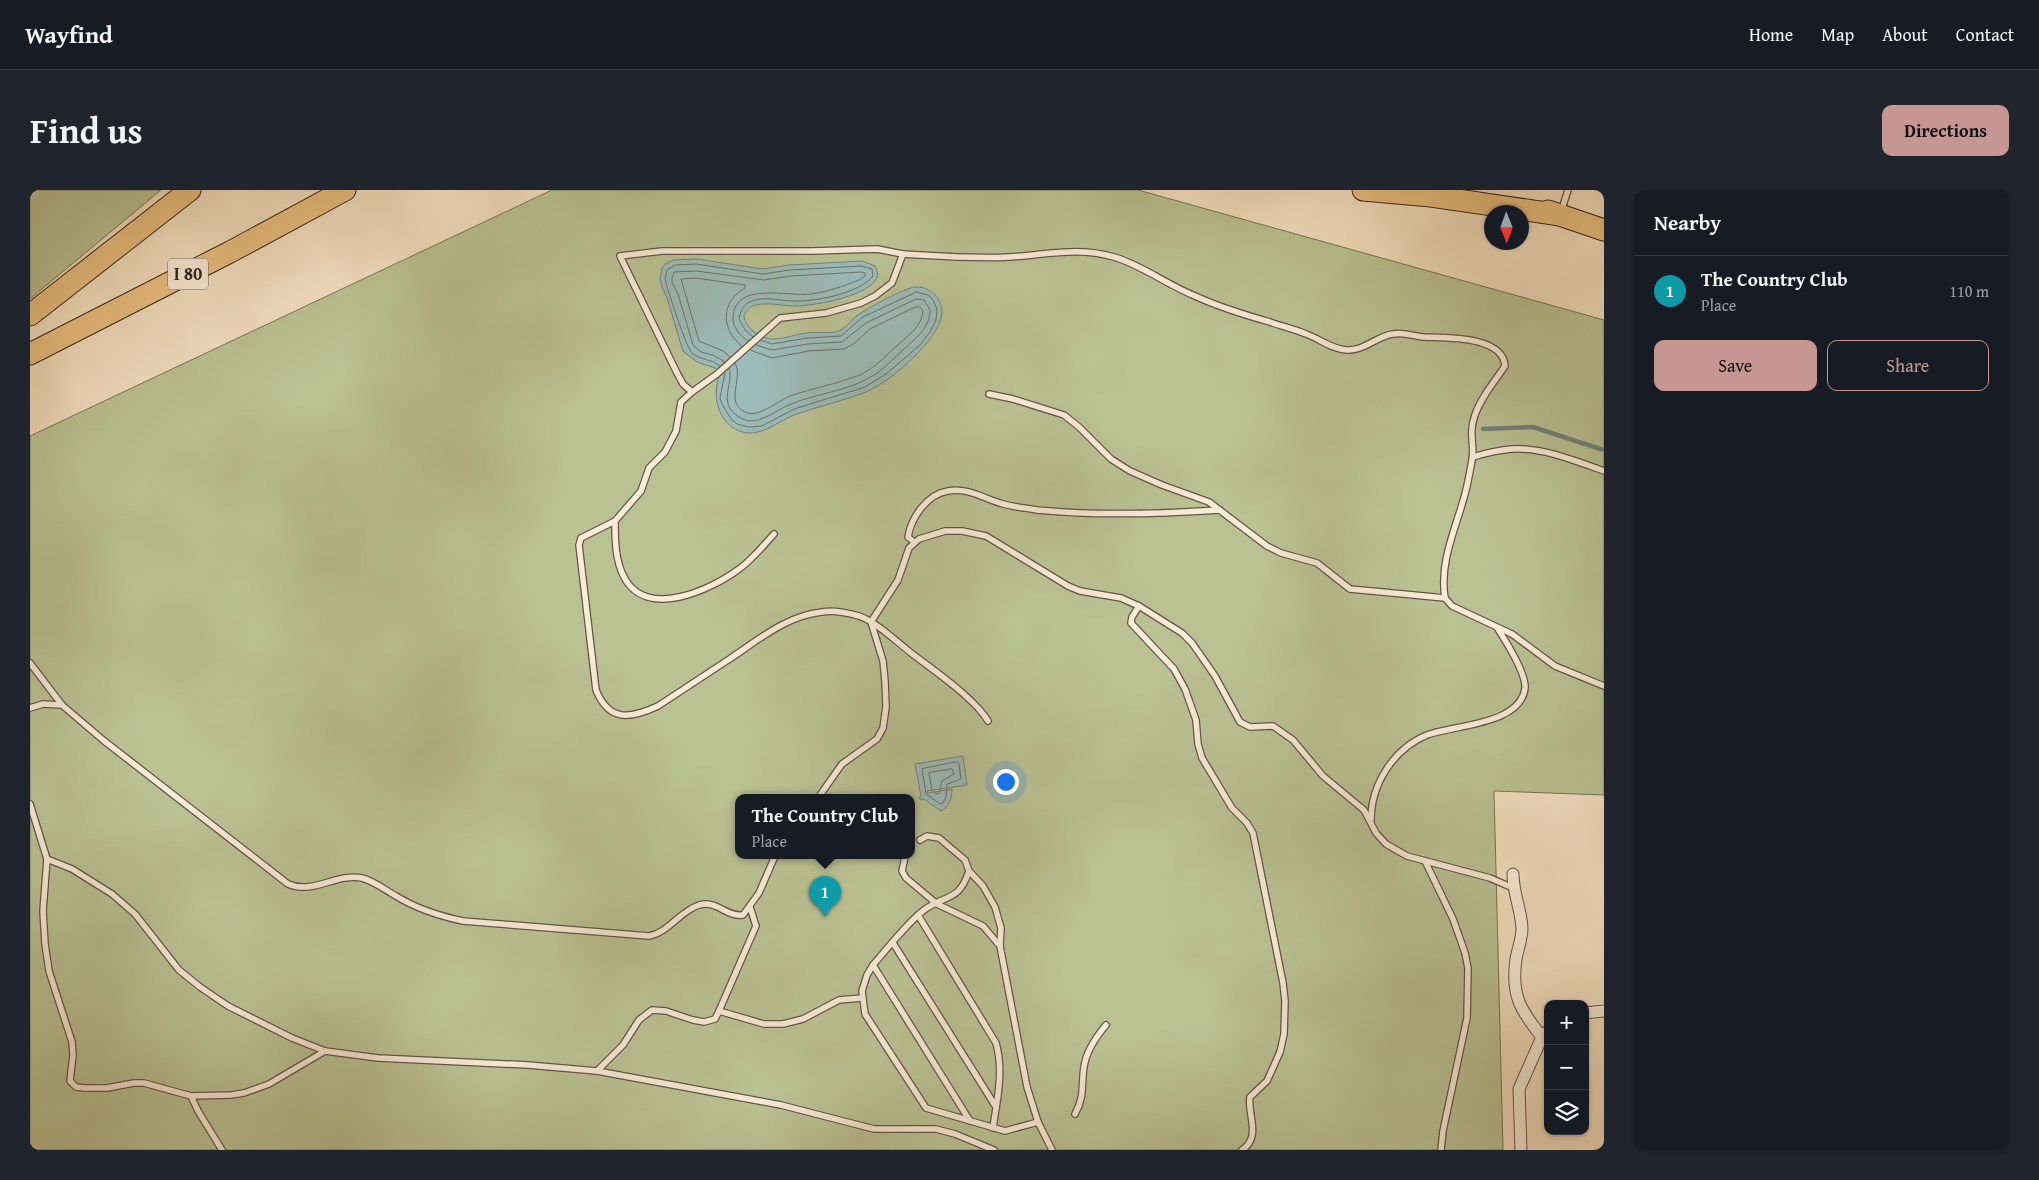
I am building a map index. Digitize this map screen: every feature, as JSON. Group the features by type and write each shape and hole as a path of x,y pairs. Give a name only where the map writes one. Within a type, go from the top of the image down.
{"highway":[{"path":"30,315 190,190"},
{"name":"I 80","path":"30,354 230,252 345,190"},
{"path":"1363,190 1431,196 1560,215"},
{"path":"1478,190 1604,230"}],"street":[{"path":"1514,874 1513,888 1520,908 1522,930 1516,960 1515,986 1518,1002 1544,1033"},
{"path":"1589,1012 1604,1011"},
{"path":"1521,1150 1520,1089 1544,1036"}],"lane":[{"path":"1560,215 1568,190"},
{"path":"692,392 683,384 677,373 620,256 662,251 812,252 877,249 903,254 960,257 1009,257 1060,251 1088,252 1124,260 1194,296 1241,314 1306,333 1340,349 1358,348 1383,336 1404,333 1420,337 1484,342 1502,356 1505,366 1476,411 1470,436 1473,456 1466,493 1445,562 1442,583 1445,598 1452,606 1512,634 1555,666 1604,686"},
{"path":"903,254 892,283 875,296 861,303 826,313 780,318 718,374 692,392 681,402 676,431 665,452 649,468 640,491 615,521 581,538 579,544 596,690 601,704 613,713 629,715 644,713 658,706 766,635 806,615 835,612 860,617 871,622 980,709 988,721"},
{"path":"989,394 1064,414 1080,426 1111,459 1130,471 1162,486 1209,502 1267,546 1281,553 1317,563 1350,589 1445,598"},
{"path":"1473,456 1514,448 1553,455 1604,471"},
{"path":"914,542 908,537 917,514 933,497 948,490 966,491 1010,506 1076,513 1220,510"},
{"path":"615,521 617,554 624,578 644,596 660,599 675,598 708,588 740,568 774,534"},
{"path":"821,794 842,764 877,739 883,728 886,707 883,661 871,622 898,580 909,548 914,542 931,534 945,531 962,531 982,535 1068,586 1080,591 1121,598 1140,606 1182,633 1192,643 1215,676 1240,722 1246,726 1273,726 1282,731 1303,751 1323,776 1356,801 1371,820 1376,833 1386,844 1401,853 1490,878 1513,888"},
{"path":"1140,606 1131,623 1174,670 1186,689 1196,720 1198,744 1202,758 1232,808 1247,823 1253,833 1283,983 1285,1015 1284,1034 1280,1052 1267,1081 1250,1096 1253,1129 1249,1144 1242,1150"},
{"path":"1371,820 1371,804 1380,777 1394,759 1410,745 1426,736 1479,724 1501,715 1513,708 1523,698 1525,686 1523,674 1498,629"},
{"path":"30,663 62,705 103,740 288,884 297,888 309,888 338,879 363,878 420,909 443,917 463,921 649,936 660,932 689,910 700,905 714,904 728,914 735,916 744,915 759,893 774,859"},
{"path":"30,708 43,704 62,705"},
{"path":"30,804 46,859 43,911 49,971 72,1042 73,1055 70,1081 76,1087 96,1089 144,1084 191,1096 231,1095 255,1090 284,1076 325,1051"},
{"path":"920,840 927,836 939,838 965,860 970,871 990,896 1001,928 1000,946 1023,1069 1038,1122 1052,1150"},
{"path":"46,859 72,869 112,894 135,914 179,970 200,988 228,1006 292,1038 325,1051 378,1058 528,1064 597,1071 781,1105 874,1129 936,1129 955,1134 994,1150"},
{"path":"904,859 902,868 906,878 937,904 983,926 1000,946"},
{"path":"1425,861 1453,919 1465,953 1468,968 1467,1018 1443,1131 1441,1150"},
{"path":"970,871 966,880 953,897 918,915 873,965 864,983 862,998 867,1019 926,1108 1005,1131 1038,1122"},
{"path":"597,1071 623,1044 639,1020 652,1010 666,1010 704,1022 715,1019 756,926 750,908"},
{"path":"918,915 996,1043 1000,1067 992,1128"},
{"path":"893,943 996,1107"},
{"path":"873,965 970,1121"},
{"path":"719,1011 764,1024 783,1024 803,1020 839,1000 862,998"},
{"path":"1075,1114 1082,1096 1086,1057 1092,1044 1106,1025"},
{"path":"191,1096 222,1150"}],"green space":[{"path":"30,190 161,190 30,299"},
{"path":"552,190 1138,190 1604,320 1604,795 1494,791 1503,1150 30,1150 30,436"}],"water":[{"path":"696,259 763,269 789,265 862,261 875,266 878,274 874,282 855,294 828,302 804,306 765,304 750,307 744,315 747,324 754,332 768,339 837,331 872,307 896,294 915,287 929,290 936,296 941,304 941,320 935,332 914,357 876,387 866,392 791,416 767,429 755,433 738,431 724,419 717,402 716,392 720,374 715,368 697,362 683,351 660,279 662,268 665,264 673,260"},
{"path":"963,756 967,785 927,791 928,793 952,789 951,799 946,807 941,811 924,799 919,798 921,796 915,764"}],"waterway":[{"path":"1483,429 1533,427 1604,450"}],"place":[{"name":"The Country Club","path":"825,917"}]}
